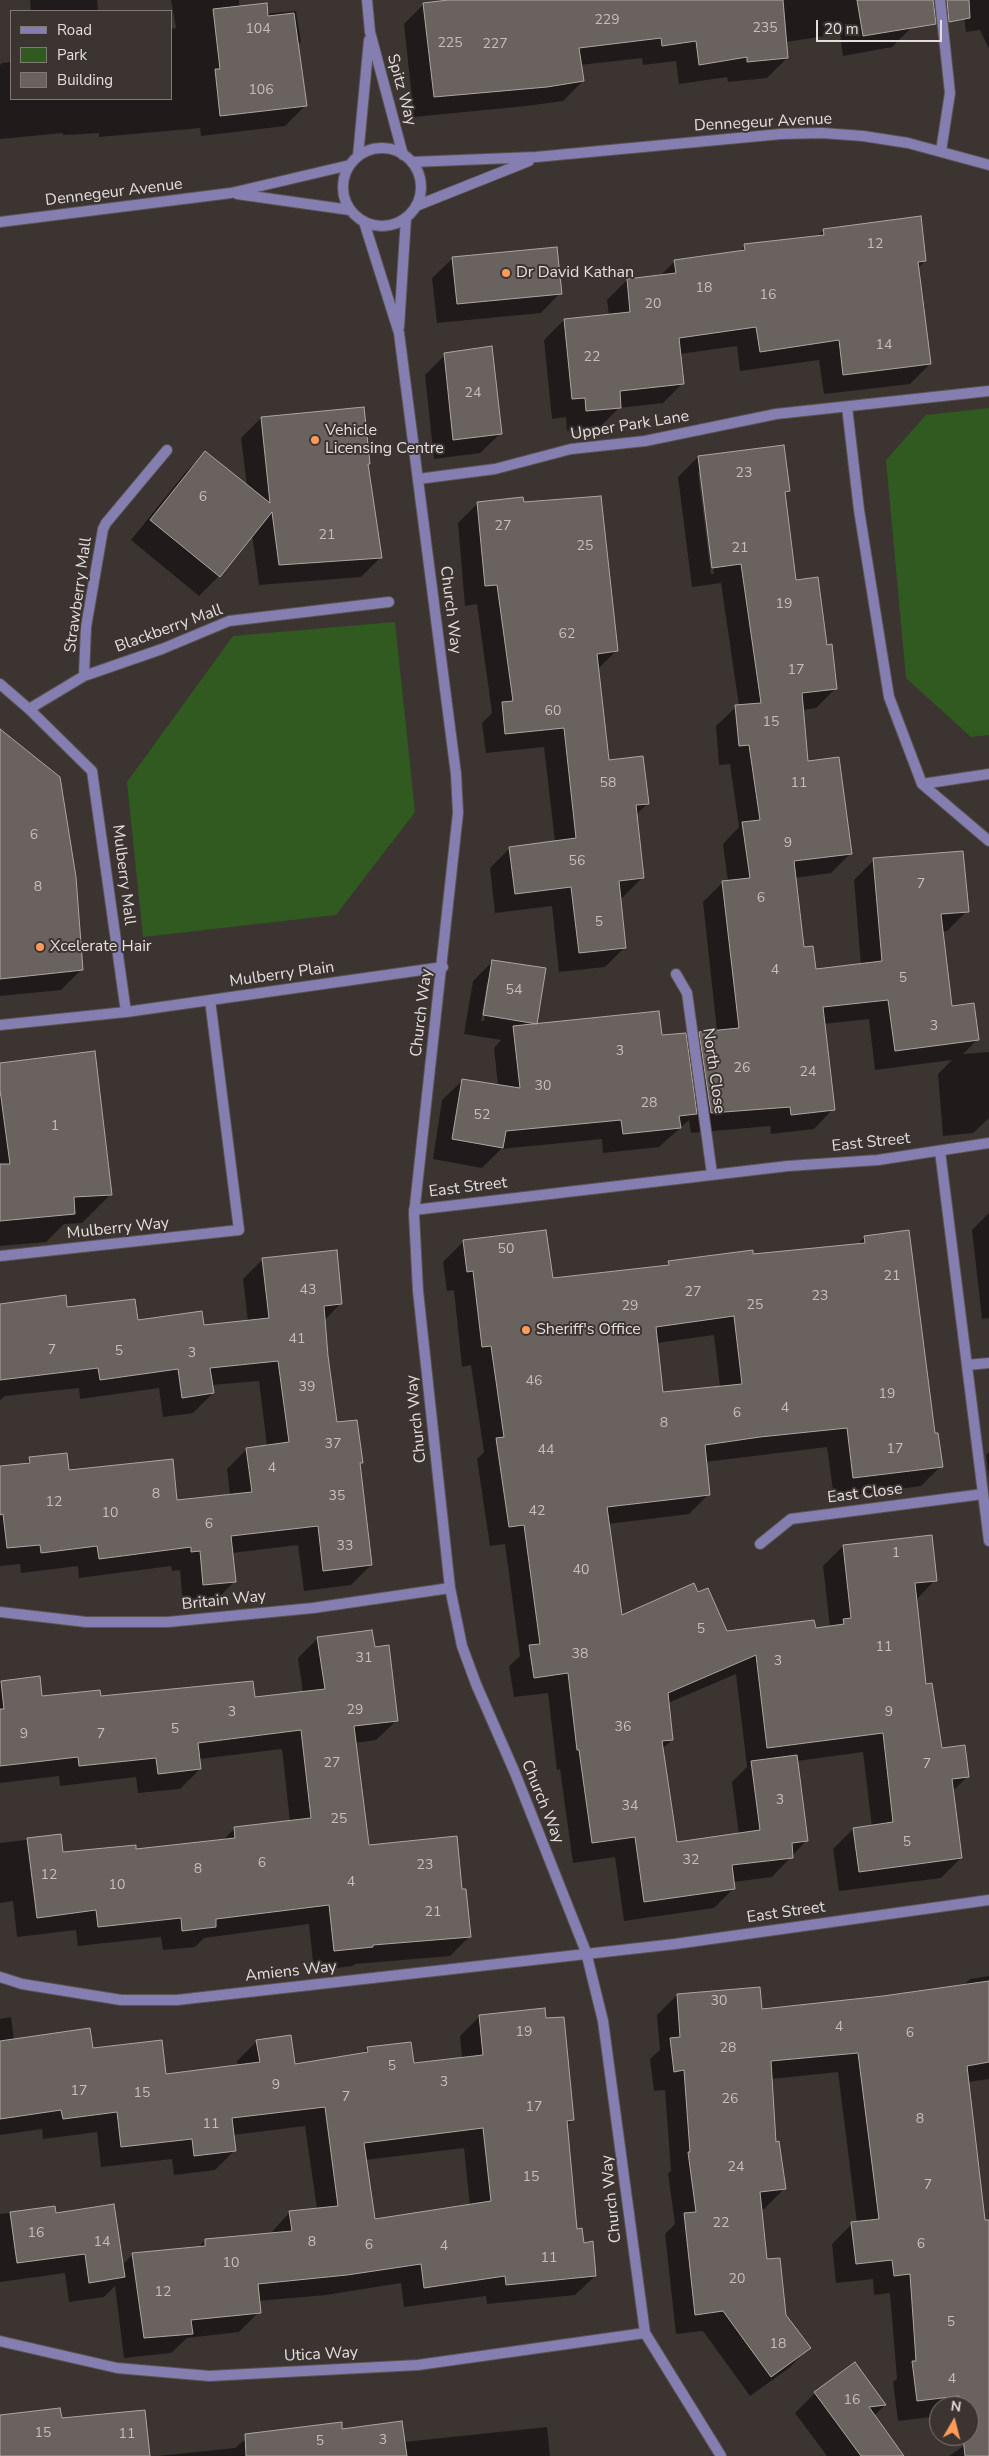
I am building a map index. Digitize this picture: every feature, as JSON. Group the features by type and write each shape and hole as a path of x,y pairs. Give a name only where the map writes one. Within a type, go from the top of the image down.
{"street":[{"name":"Spitz Way","path":"366,0 370,32 403,155"},
{"path":"940,0 950,93 941,151"},
{"name":"Spitz Way","path":"358,156 370,32"},
{"name":"Dennegeur Avenue","path":"412,162 536,157 715,140 822,133 881,138 941,151 989,165"},
{"path":"380,148 403,155 412,162 417,170 421,188 416,206 406,218 386,226 364,222 350,210 343,188 344,180 350,165 358,156 380,148"},
{"name":"Dennegeur Avenue","path":"416,206 536,157"},
{"name":"Dennegeur Avenue","path":"0,222 231,193 350,165"},
{"name":"Dennegeur Avenue","path":"231,193 350,210"},
{"name":"Church Way","path":"399,333 406,218"},
{"name":"Church Way","path":"364,222 399,333 456,774 458,813 443,967 414,1210 418,1291 450,1588 462,1646 586,1952 604,2031 645,2333 720,2456"},
{"name":"Upper Park Lane","path":"418,478 495,469 571,449 645,442 776,414 989,391"},
{"path":"847,407 859,510 884,677 889,697 922,784 989,841"},
{"name":"Strawberry Mall","path":"84,676 86,628 103,528 167,450"},
{"name":"Blackberry Mall","path":"29,709 84,676 162,649 229,622 388,602"},
{"path":"0,684 29,709"},
{"name":"Mulberry Mall","path":"29,709 92,771 126,1012"},
{"path":"922,784 989,774"},
{"name":"Mulberry Plain","path":"0,1025 126,1012 443,967"},
{"name":"North Close","path":"676,974 687,993 712,1174"},
{"name":"Mulberry Way","path":"0,1256 239,1230 210,1000"},
{"path":"989,1143 940,1151 989,1541"},
{"name":"East Street","path":"414,1210 712,1174 788,1166 878,1160 940,1151"},
{"path":"967,1366 989,1363"},
{"name":"East Close","path":"760,1544 791,1519 983,1494"},
{"name":"Britain Way","path":"0,1612 86,1622 168,1622 313,1608 450,1588"},
{"name":"East Street","path":"586,1952 675,1944 989,1900"},
{"name":"Amiens Way","path":"0,1977 22,1984 121,2000 178,2000 586,1952"},
{"name":"Utica Way","path":"0,2341 117,2368 209,2376 418,2365 645,2333"}],"green space":[{"path":"989,408 989,735 971,737 906,678 886,460 926,415"},
{"path":"395,622 415,812 336,915 143,937 127,782 233,636"}],"building":[{"path":"448,0 783,0 788,58 747,62 747,57 699,65 696,41 662,46 661,38 579,48 584,81 547,87 434,97 423,3"},
{"path":"857,0 933,0 936,24 863,36"},
{"path":"947,0 969,0 970,18 949,22"},
{"path":"267,3 268,16 294,13 307,106 220,116 215,69 220,69 213,9"},
{"path":"921,216 926,261 918,262 931,364 843,375 839,340 760,352 756,327 679,338 684,384 620,391 621,408 586,411 585,398 572,399 564,319 630,312 627,279 676,273 674,260 745,250 744,244 824,235 823,229"},
{"name":"Dr David Kathan","path":"557,247 562,294 457,304 452,257"},
{"path":"492,346 502,434 453,440 444,353"},
{"path":"364,407 370,464 368,464 382,558 279,565 272,512 220,577 150,520 205,451 270,503 261,417"},
{"path":"784,445 790,491 785,492 796,580 818,577 827,645 832,644 837,689 802,693 808,761 839,757 852,854 794,861 804,947 813,946 816,969 882,961 873,858 963,851 969,912 941,914 952,1006 974,1003 979,1040 895,1051 888,1000 823,1007 835,1110 791,1115 790,1107 711,1113 699,1032 739,1028 722,881 750,878 742,822 760,820 749,745 739,746 735,705 761,703 741,564 712,568 698,456"},
{"path":"601,496 618,651 597,654 609,760 643,756 649,804 636,805 644,878 619,881 626,948 579,953 571,887 515,894 509,847 576,838 564,728 505,734 502,702 513,701 497,585 485,586 477,502 523,497 524,502"},
{"path":"0,729 60,777 76,877 83,970 0,979"},
{"path":"492,960 546,968 537,1024 483,1015"},
{"path":"659,1011 662,1035 686,1033 697,1114 679,1116 681,1128 623,1134 621,1120 506,1131 503,1148 452,1139 462,1079 520,1088 513,1026"},
{"path":"95,1051 112,1195 74,1197 75,1214 0,1221 0,1164 10,1164 0,1090 0,1063"},
{"path":"546,1230 553,1278 669,1265 668,1261 753,1250 753,1254 865,1243 864,1236 909,1230 935,1433 938,1433 943,1467 853,1478 847,1428 760,1437 705,1445 710,1495 607,1507 622,1615 694,1583 698,1592 708,1588 727,1631 814,1620 816,1628 844,1624 843,1619 851,1618 843,1545 932,1535 937,1581 915,1583 926,1684 932,1683 942,1748 965,1745 969,1777 952,1779 962,1858 859,1872 853,1828 893,1822 883,1733 767,1748 756,1655 668,1693 673,1740 662,1741 677,1842 760,1830 751,1761 797,1755 808,1841 792,1843 793,1858 732,1865 735,1889 644,1902 635,1837 592,1843 579,1750 577,1750 568,1673 534,1678 529,1645 540,1644 524,1525 509,1527 496,1438 504,1437 491,1346 482,1347 473,1271 467,1272 463,1240","holes":["734,1316 742,1384 663,1392 656,1327"]},
{"path":"337,1250 342,1304 324,1306 328,1356 337,1422 357,1420 363,1463 360,1463 372,1565 323,1571 318,1526 231,1536 236,1582 203,1585 200,1551 191,1552 191,1547 99,1559 97,1546 41,1553 40,1545 7,1548 3,1514 0,1515 0,1466 30,1463 29,1457 67,1453 69,1470 173,1459 177,1500 252,1492 246,1448 289,1442 278,1361 210,1368 214,1393 182,1398 178,1369 100,1380 98,1368 0,1380 0,1304 66,1295 67,1307 135,1299 138,1320 202,1311 204,1325 269,1318 262,1258"},
{"path":"372,1630 375,1647 389,1645 398,1721 354,1726 369,1845 457,1836 462,1889 466,1889 471,1937 373,1945 373,1947 334,1951 329,1905 216,1919 216,1927 182,1931 181,1918 98,1927 96,1910 37,1918 27,1838 61,1834 63,1852 136,1845 136,1849 235,1838 234,1827 311,1818 301,1730 198,1743 201,1769 158,1774 156,1758 79,1766 78,1757 0,1766 0,1709 4,1709 1,1681 40,1676 42,1696 100,1690 101,1696 253,1681 255,1697 325,1689 317,1637"},
{"path":"989,1981 989,2062 967,2066 985,2220 989,2220 989,2456 965,2456 964,2446 979,2446 979,2396 929,2396 929,2400 917,2401 912,2361 916,2361 910,2274 894,2276 892,2260 856,2264 851,2222 879,2219 858,2053 771,2061 776,2142 779,2141 786,2189 760,2192 767,2259 780,2258 786,2315 811,2348 771,2377 723,2311 695,2315 684,2213 696,2212 688,2152 690,2152 684,2070 674,2072 670,2038 680,2037 677,1994 760,1987 762,2009 883,1996"},
{"path":"545,2008 546,2018 564,2017 574,2120 567,2121 577,2229 582,2228 584,2243 593,2241 596,2276 506,2285 505,2276 424,2288 421,2264 347,2275 258,2284 261,2313 191,2320 193,2334 144,2338 132,2253 205,2246 205,2239 292,2231 289,2211 338,2206 325,2107 232,2118 236,2151 194,2156 192,2139 121,2147 117,2112 63,2119 61,2110 0,2119 0,2041 90,2028 93,2048 162,2040 166,2074 260,2062 256,2040 291,2035 295,2064 368,2052 367,2047 411,2042 414,2063 483,2055 479,2015","holes":["483,2128 491,2201 375,2219 364,2143"]},
{"path":"114,2204 125,2277 89,2283 85,2254 17,2263 10,2212 55,2206 56,2213"},
{"path":"855,2362 886,2405 869,2407 904,2456 861,2456 814,2392"},
{"path":"60,2408 62,2418 145,2410 150,2456 0,2456 0,2415"},
{"path":"402,2421 407,2456 246,2456 245,2434 342,2422 342,2429"}],"place":[{"name":"Dr David Kathan","path":"506,273"},
{"name":"Vehicle Licensing Centre","path":"315,440"},
{"name":"Xcelerate Hair","path":"40,947"},
{"name":"Sheriff's Office","path":"526,1330"}]}
